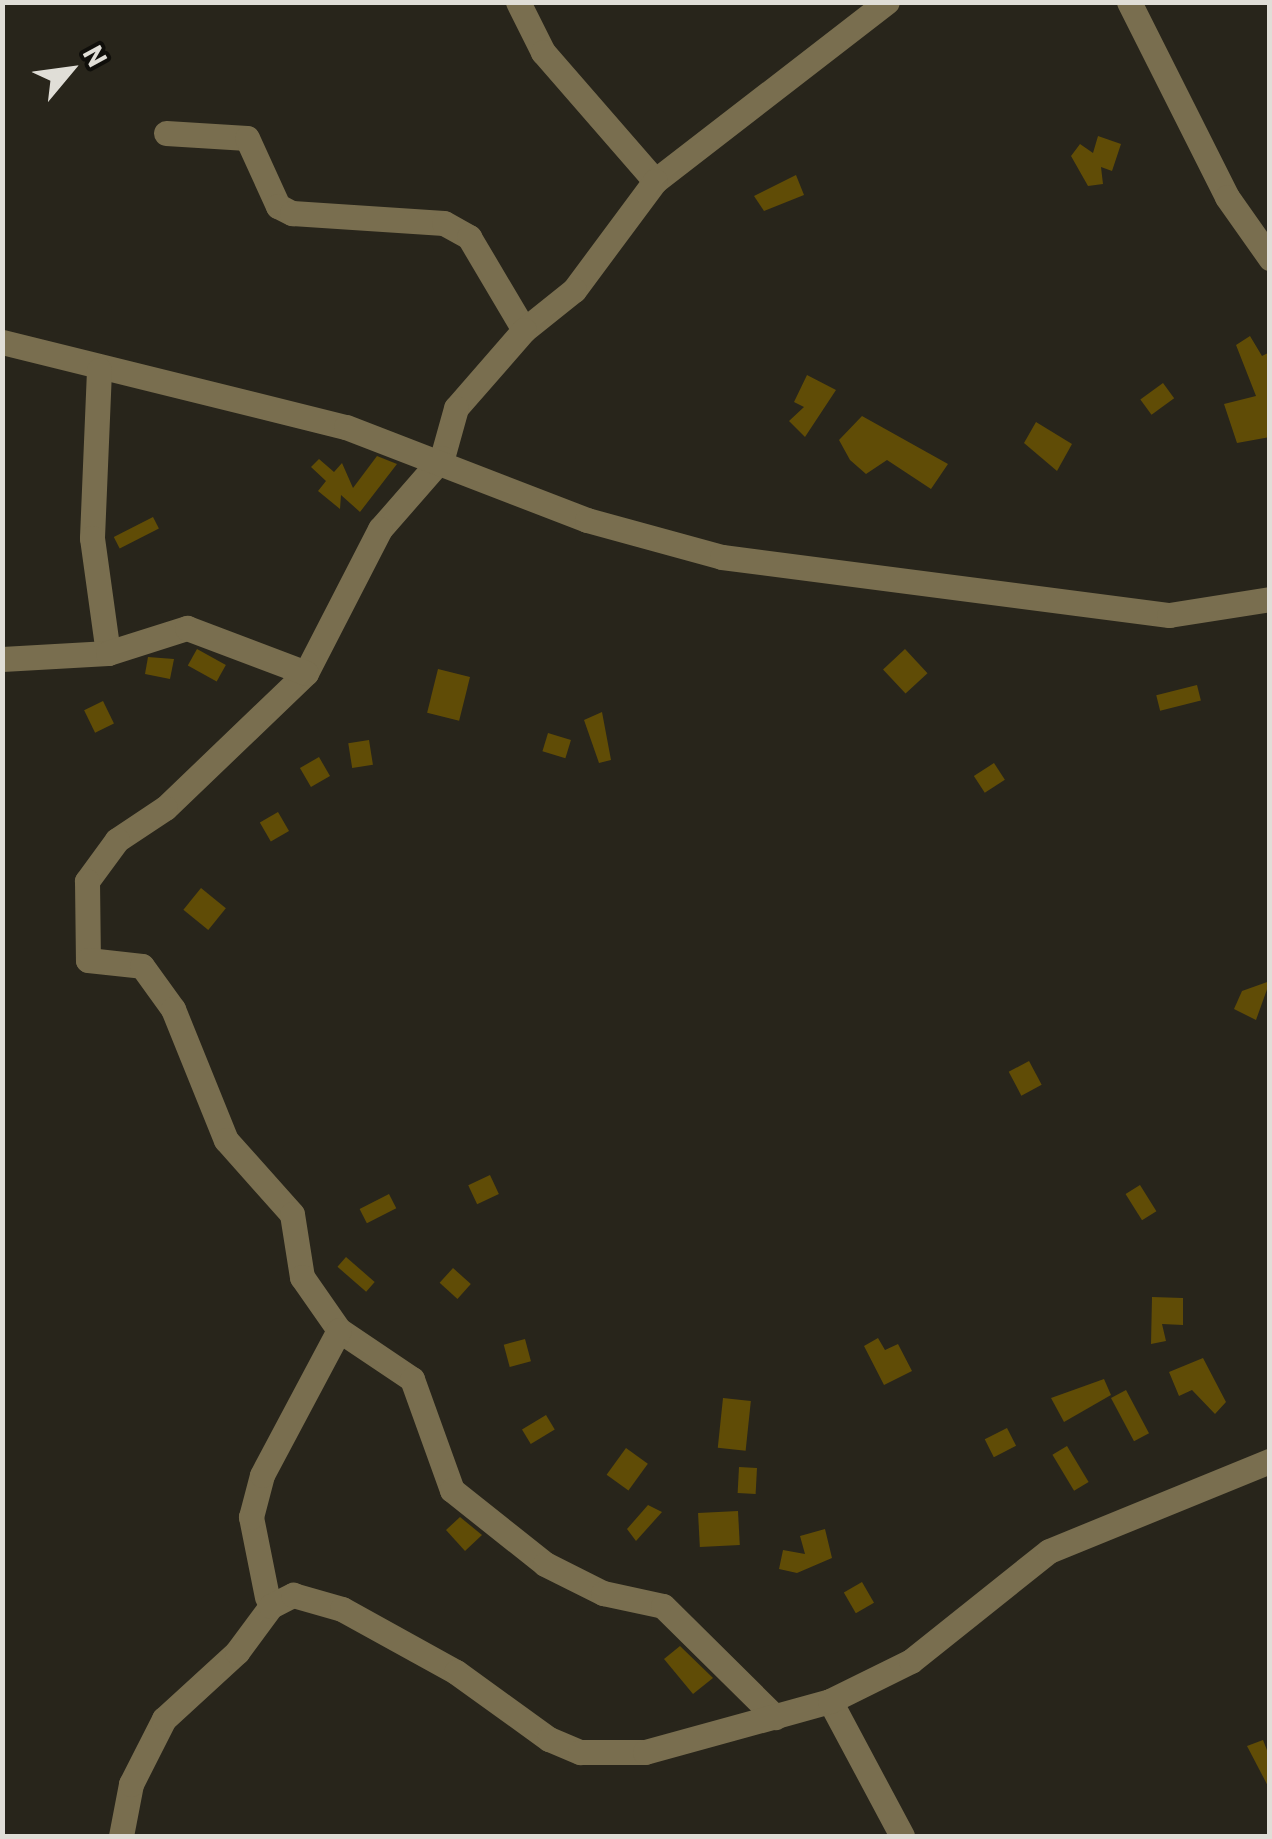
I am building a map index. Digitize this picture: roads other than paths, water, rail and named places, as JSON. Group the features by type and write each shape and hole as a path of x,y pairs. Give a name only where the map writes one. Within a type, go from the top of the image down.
{"street":[{"path":"518,2 542,52 655,181"},
{"path":"775,1717 662,1606 603,1593 545,1564 452,1490 412,1379 339,1330 302,1276 292,1214 226,1140 173,1009 142,966 127,958 88,960 87,881 117,840 165,808 306,673 380,529 442,458 456,408 524,330 574,290 655,181 887,2"},
{"path":"1129,2 1228,197 1270,258"},
{"path":"166,133 247,138 278,206 292,213 444,223 469,238 524,330"},
{"path":"2,342 98,370 346,426 442,458 587,520 722,556 1170,615 1270,598"},
{"path":"98,370 92,538 108,653"},
{"path":"2,659 108,653 187,628 306,673"},
{"path":"267,1597 251,1518 258,1489 339,1330"},
{"path":"121,1836 131,1784 164,1719 238,1652 271,1606 293,1595 342,1609 580,1752 646,1752 830,1700 911,1662 1049,1551 1270,1461"},
{"path":"830,1700 902,1836"}]}
